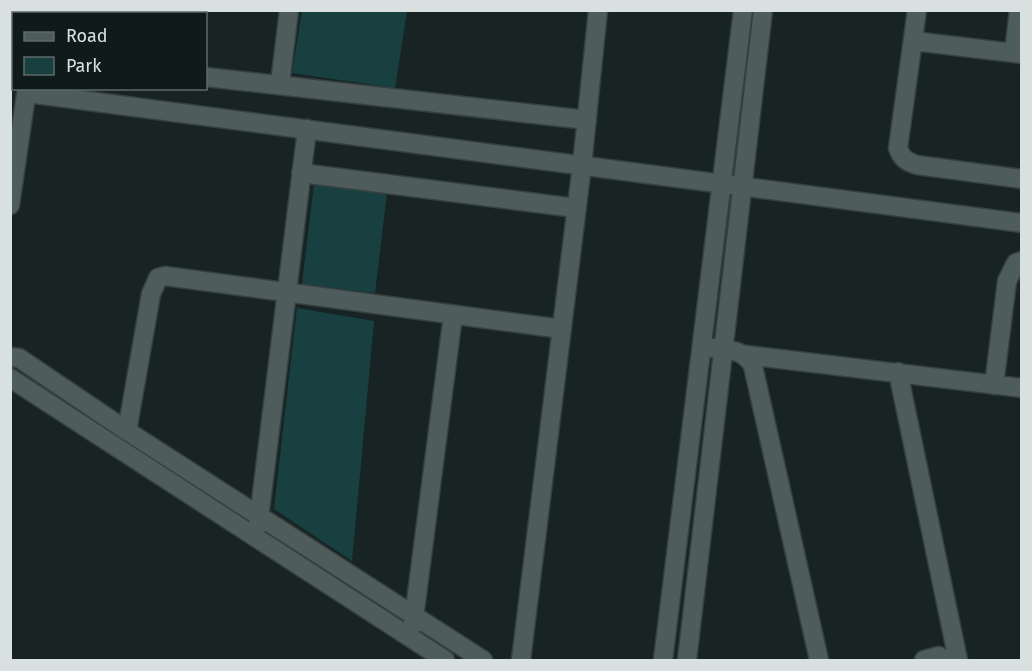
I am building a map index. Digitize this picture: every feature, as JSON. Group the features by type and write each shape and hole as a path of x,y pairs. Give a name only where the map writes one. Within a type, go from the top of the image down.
{"street":[{"path":"280,84 289,10"},
{"path":"522,660 582,165 598,10"},
{"path":"663,660 743,10"},
{"path":"687,660 763,10"},
{"path":"916,10 898,148 904,159 917,165 1022,179"},
{"path":"913,41 1018,54 1019,10"},
{"path":"207,77 587,120"},
{"path":"10,205 27,91 1022,223"},
{"path":"257,538 306,129"},
{"path":"301,173 576,208"},
{"path":"994,385 1007,281 1016,263 1022,261"},
{"path":"127,431 151,294 158,278 165,276 562,329"},
{"path":"411,639 453,315"},
{"path":"702,347 746,355 1022,388"},
{"path":"746,355 753,366 819,660"},
{"path":"10,357 19,358 127,431 483,660"},
{"path":"897,372 958,660"},
{"path":"10,378 445,660"},
{"path":"924,660 939,657 945,660"}],"green space":[{"path":"302,11 407,11 395,88 292,73"},
{"path":"314,184 387,193 375,293 302,284"},
{"path":"297,308 374,321 352,561 274,509"}]}
